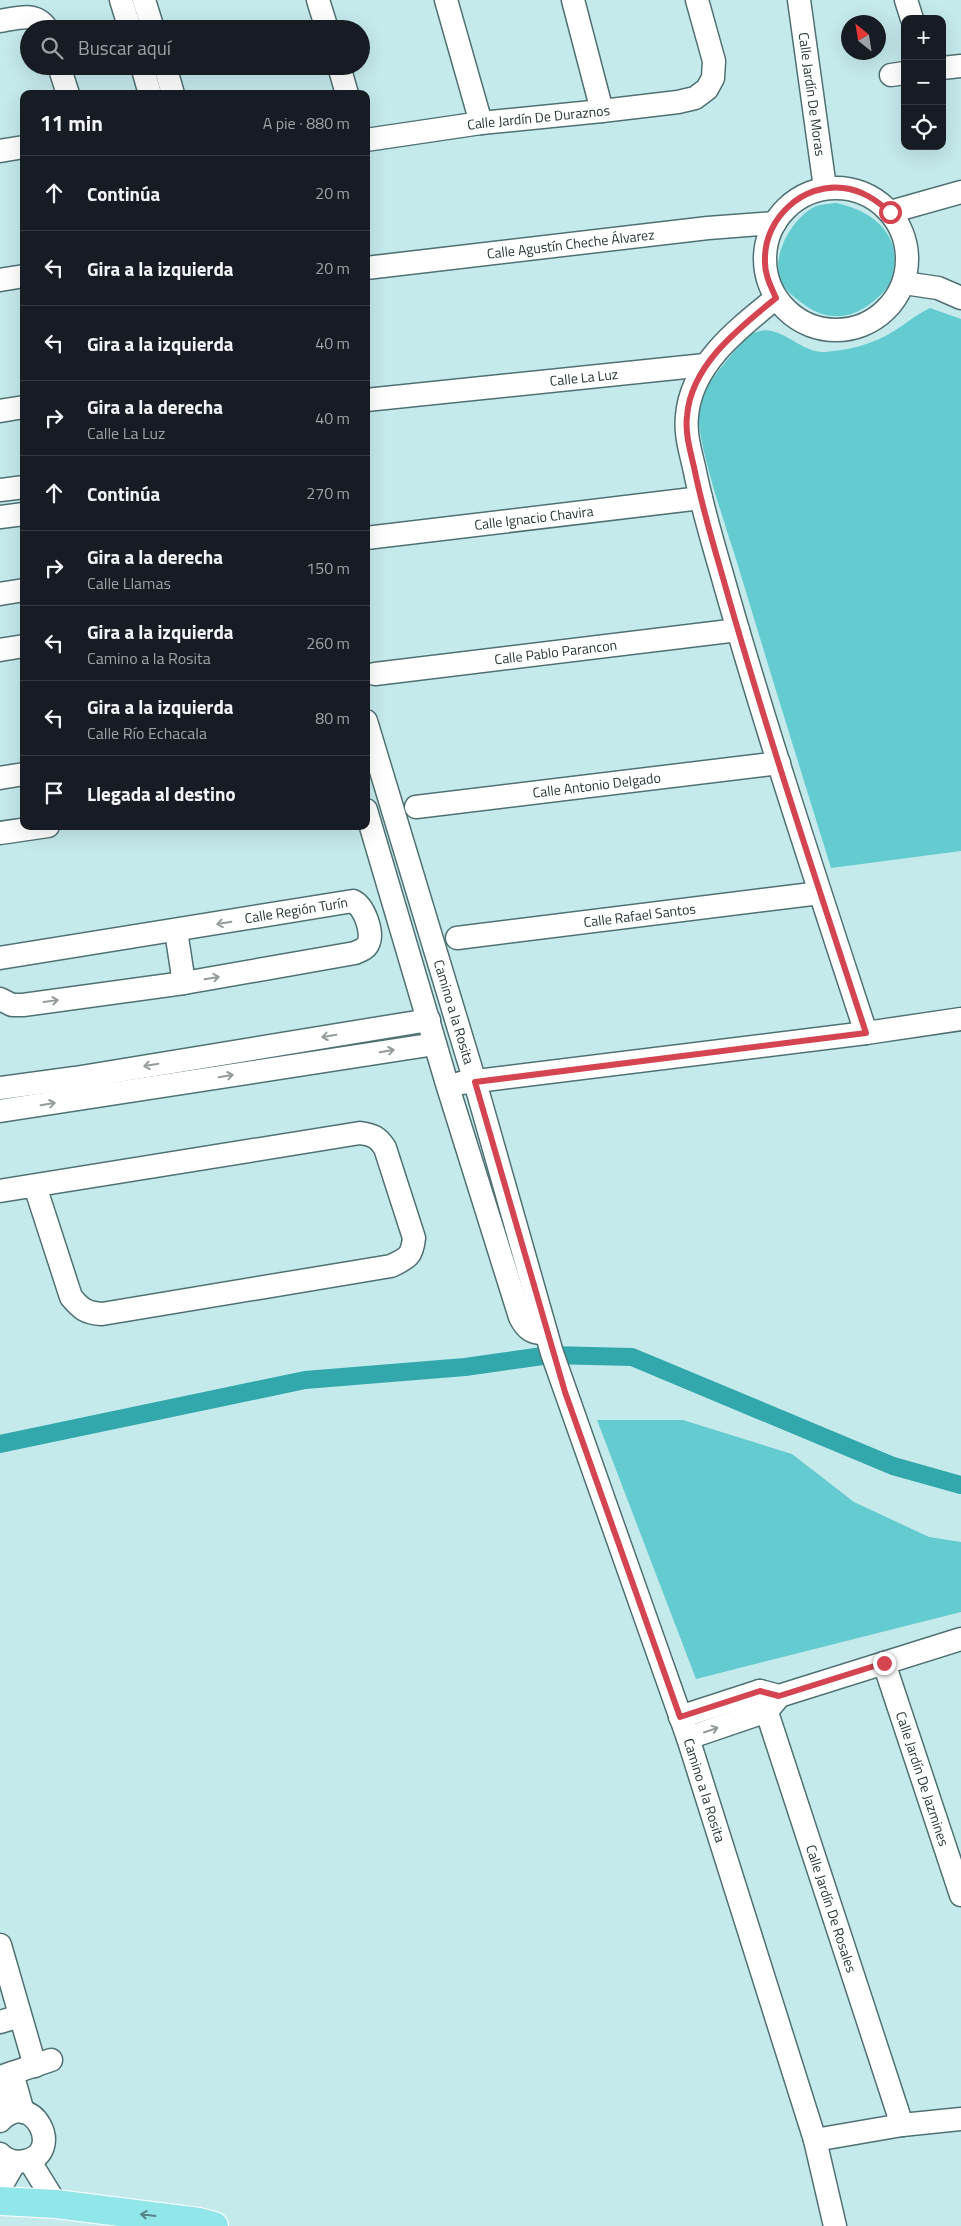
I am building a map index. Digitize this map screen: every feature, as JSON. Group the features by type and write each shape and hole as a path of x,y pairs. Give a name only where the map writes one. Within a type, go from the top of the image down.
{"main road":[{"path":"0,2201 56,2204 199,2222 214,2226"}],"street":[{"path":"122,0 128,20"},
{"path":"144,0 150,20"},
{"path":"318,0 324,20"},
{"path":"446,0 481,122"},
{"path":"573,0 602,111"},
{"name":"Calle Jardín De Duraznos","path":"370,139 481,122 602,111 678,102 695,98 708,89 713,78 714,61 697,0"},
{"name":"Calle Jardín De Moras","path":"799,0 825,188"},
{"path":"906,0 911,15"},
{"path":"0,21 35,17 41,20"},
{"path":"946,68 961,66"},
{"path":"62,75 67,90"},
{"path":"145,75 149,90"},
{"path":"167,75 172,90"},
{"path":"342,75 346,90"},
{"path":"0,151 20,148"},
{"path":"825,188 843,188 861,192 876,200 890,212 901,227 907,245 908,264 904,283 893,303 876,318 856,328 833,331 811,326 791,315 776,298 767,278 765,259 767,240 774,223 788,207 805,195 825,188"},
{"path":"890,212 961,192"},
{"name":"Calle Agustín Cheche Álvarez","path":"370,268 708,228 774,223"},
{"path":"0,280 20,277"},
{"path":"904,283 938,288 961,298"},
{"path":"776,298 739,330 705,365 691,394 686,415 687,436 700,498 738,630 866,1033"},
{"name":"Calle La Luz","path":"370,400 705,365"},
{"path":"0,411 20,408"},
{"path":"0,490 20,488"},
{"name":"Calle Ignacio Chavira","path":"370,538 700,498"},
{"path":"0,518 20,515"},
{"path":"0,594 20,591"},
{"name":"Calle Pablo Parancon","path":"374,674 738,630"},
{"path":"0,650 20,647"},
{"name":"Camino a la Rosita","path":"370,734 475,1082 549,1343 688,1738 815,2140 835,2226"},
{"name":"Calle Antonio Delgado","path":"416,807 779,763"},
{"path":"0,778 20,775"},
{"name":"Camino a la Rosita","path":"370,824 447,1084 520,1317 530,1331 537,1333 549,1343"},
{"path":"0,833 21,830"},
{"name":"Calle Rafael Santos","path":"457,938 820,893"},
{"name":"Calle Región Turín","path":"0,958 353,902 358,904 364,912 369,937 369,943 366,947 355,953 184,983 23,1005 2,1001"},
{"path":"176,931 184,983"},
{"path":"447,1084 866,1033 961,1019"},
{"path":"0,1088 75,1078 428,1020"},
{"path":"0,1111 435,1044"},
{"path":"184,1059 188,1082"},
{"path":"0,1191 360,1133 372,1134 380,1140 385,1148 414,1238 412,1251 405,1259 391,1266 102,1314 90,1314 81,1309 71,1297 35,1186"},
{"path":"680,1717 769,1699 961,1640"},
{"name":"Calle Jardín De Jazmines","path":"884,1663 961,1895"},
{"path":"688,1738 769,1699"},
{"name":"Calle Jardín De Rosales","path":"769,1699 902,2125"},
{"path":"0,1945 10,2019 43,2063 6,2075 8,2111 36,2118 43,2130 43,2145 35,2156 14,2159"},
{"path":"815,2140 902,2125 961,2119"},
{"path":"0,2188 14,2159"},
{"path":"14,2159 56,2204"}],"shaded area":[{"path":"836,203 859,210 870,216 886,232 892,242 894,253 893,274 890,283 879,297 859,311 837,316 814,311 799,301 783,285 778,272 778,261 785,239 798,220 814,207"},
{"path":"930,308 961,319 961,851 831,868 711,479 700,434 699,402 723,365 741,344 754,333 763,330 772,331 816,351 834,351 861,346 878,339"},
{"path":"597,1420 683,1420 792,1454 854,1502 929,1537 961,1542 961,1612 696,1679"}],"waterway":[{"path":"0,1444 305,1380 465,1367 550,1355 632,1357 893,1466 961,1485"}],"route":[{"path":"884,1663 779,1696 760,1691 680,1717 565,1392 546,1333 475,1082 866,1033 738,630 700,498 687,436 686,415 691,394 705,365 739,330 776,298 767,278 765,259 767,240 774,223 788,207 805,195 825,188 843,188 861,192 876,200 890,212"}]}
